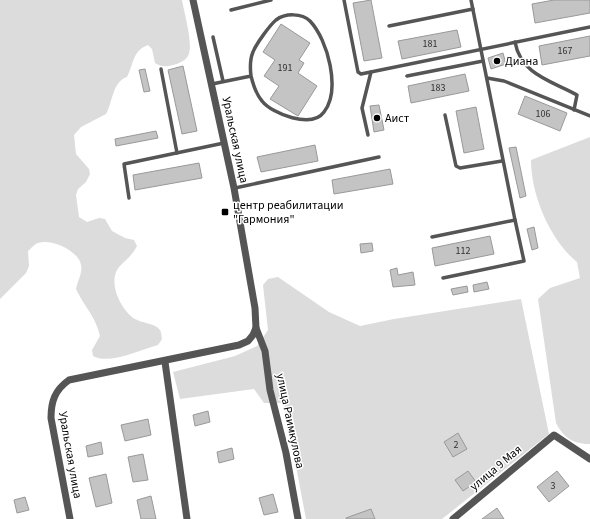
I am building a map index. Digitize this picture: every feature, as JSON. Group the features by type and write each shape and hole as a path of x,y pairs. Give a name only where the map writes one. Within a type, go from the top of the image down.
{"street":[{"name":"Уральская улица","path":"70,519 51,418 51,408 56,391 69,380 165,362 239,345 248,341 256,328 255,308 234,188 193,0"},
{"name":"улица Раимкулова","path":"256,328 264,351 270,390 286,453 298,519"},
{"path":"165,362 187,519"},
{"name":"улица 9 Мая","path":"453,519 554,435 590,459"}],"lane":[{"path":"231,10 271,0"},
{"path":"344,0 358,72 361,74 590,27"},
{"path":"443,278 524,261 502,161 471,0"},
{"path":"389,26 473,9"},
{"path":"301,16 307,18 315,27 325,45 332,75 332,87 324,112 314,119 297,120 266,105 259,96 251,76 254,51 274,21 284,17 301,16"},
{"path":"212,37 223,81"},
{"path":"515,42 519,57 534,74 577,96 574,110"},
{"path":"406,76 483,61"},
{"path":"161,69 177,153"},
{"path":"368,135 362,108 371,72"},
{"path":"212,84 251,76"},
{"path":"487,78 504,81 590,116"},
{"path":"446,115 456,166 460,168 502,161"},
{"path":"129,198 124,164 224,143"},
{"path":"234,188 379,157"},
{"path":"432,237 515,220"}],"shaded area":[{"path":"0,0 182,0 190,45 190,51 187,58 177,64 161,66 155,63 152,49 148,45 143,48 136,54 127,77 118,83 106,114 81,127 74,135 76,154 89,169 90,174 86,182 78,189 76,195 79,217 87,222 99,218 105,219 112,231 125,238 134,240 137,246 132,254 117,270 114,283 115,290 125,310 130,315 135,319 156,326 159,329 162,339 158,345 116,358 107,359 93,356 92,350 100,336 93,317 76,289 81,274 81,265 75,255 57,244 43,242 35,244 28,251 29,266 26,273 0,299"},
{"path":"590,137 590,444 584,444 570,439 562,433 556,423 538,299 550,288 580,278 577,262 558,242 538,202 534,188 531,160"},
{"path":"278,277 329,312 360,326 394,319 521,299 549,434 442,519 306,519 284,403 264,403 254,389 180,399 173,372 235,356 257,346 268,330 263,285 268,279"}],"building":[{"path":"371,0 382,58 364,61 353,3"},
{"path":"554,0 590,0 590,13 535,23 532,4"},
{"path":"281,24 310,43 299,60 304,63 298,73 317,86 298,116 270,99 279,86 264,76 275,60 263,52"},
{"path":"457,30 461,47 402,59 398,41"},
{"path":"590,36 590,56 542,65 539,46"},
{"name":"Диана","path":"503,53 506,64 491,69 488,58"},
{"path":"183,66 197,131 182,134 168,70"},
{"path":"145,69 150,91 144,92 139,70"},
{"path":"465,74 469,91 411,103 408,86"},
{"path":"525,96 567,113 560,131 518,114"},
{"name":"Аист","path":"379,105 384,130 374,132 370,106"},
{"path":"476,107 484,149 464,153 456,111"},
{"path":"156,131 158,138 116,146 115,139"},
{"path":"315,145 318,161 261,172 257,157"},
{"path":"516,147 526,196 520,198 509,148"},
{"path":"199,163 202,178 135,190 133,175"},
{"path":"390,169 393,184 334,194 332,180"},
{"path":"534,227 538,248 532,250 527,229"},
{"path":"490,236 494,254 435,266 432,248"},
{"path":"372,243 373,251 361,253 360,244"},
{"path":"397,268 398,275 413,272 415,285 393,287 390,270"},
{"path":"487,282 489,289 474,292 473,285"},
{"path":"467,286 468,292 453,295 451,289"},
{"path":"208,411 210,422 195,426 193,415"},
{"path":"148,419 151,435 125,441 121,425"},
{"path":"458,433 467,449 453,457 444,442"},
{"path":"101,442 103,454 88,457 86,446"},
{"path":"232,448 234,459 219,463 217,452"},
{"path":"143,454 148,480 133,482 128,457"},
{"path":"468,471 476,482 463,491 455,480"},
{"path":"557,471 569,486 549,502 537,487"},
{"path":"106,474 112,503 96,507 89,478"},
{"path":"273,494 278,512 264,515 259,498"},
{"path":"151,496 156,519 141,519 137,500"},
{"path":"25,497 29,510 17,513 14,500"},
{"path":"497,508 504,519 482,519"},
{"path":"371,509 375,519 346,519 346,518"}],"place":[{"name":"Диана","path":"497,61"},
{"name":"Аист","path":"377,118"},
{"name":"центр реабилитации \"Гармония\"","path":"225,212"}]}
